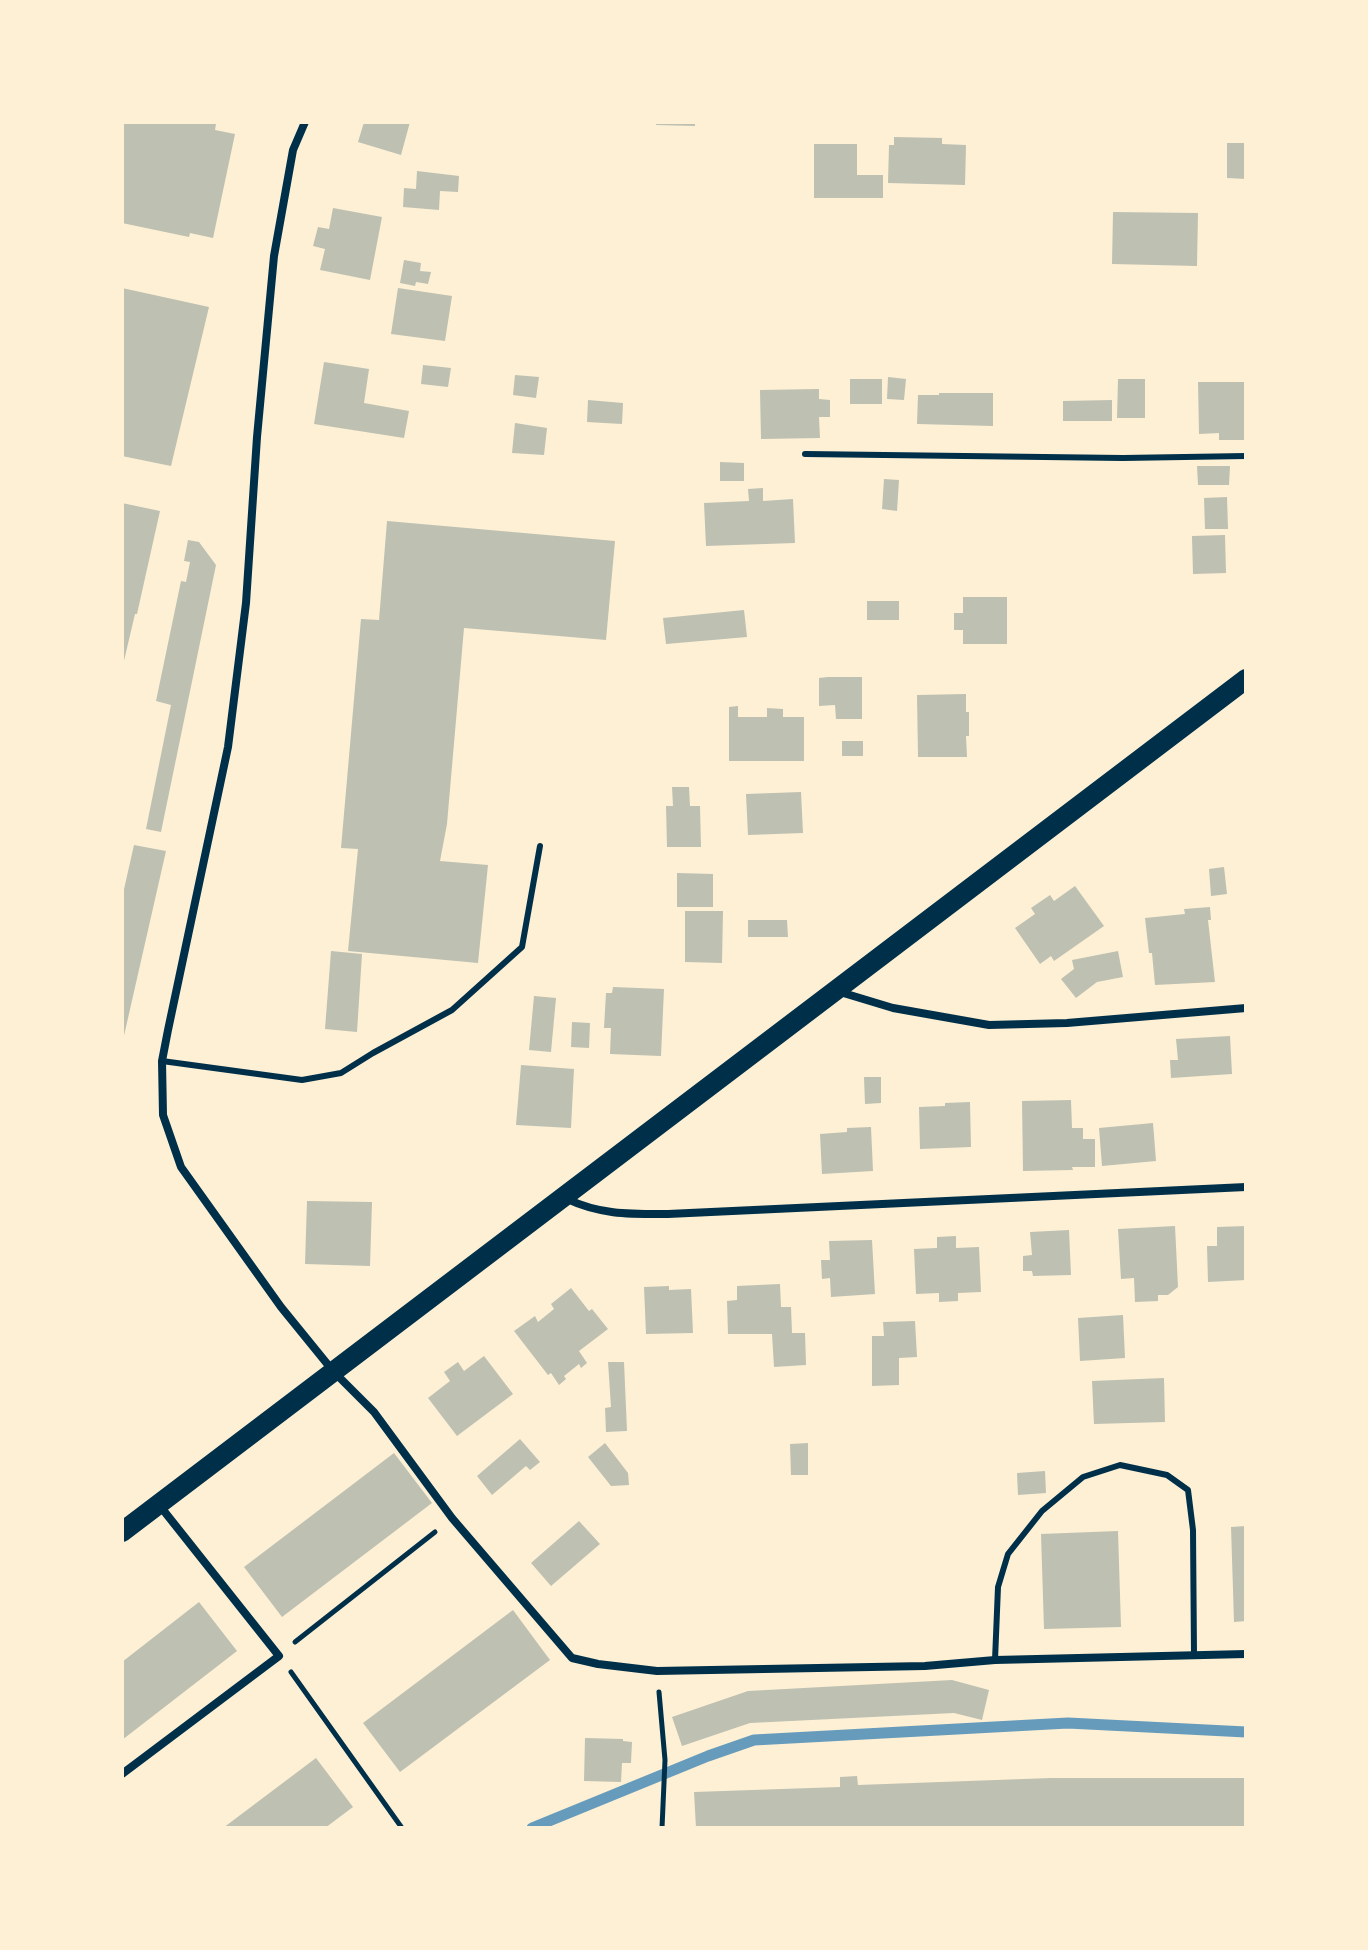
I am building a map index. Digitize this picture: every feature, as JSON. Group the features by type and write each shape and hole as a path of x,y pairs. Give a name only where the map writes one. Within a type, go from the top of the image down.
{"main road":[{"path":"122,1532 1246,679"}],"street":[{"path":"305,122 293,150 274,256 246,603 228,747 162,1061 163,1115 181,1167 273,1296 333,1371 374,1412 452,1518 572,1658 657,1671 925,1666 995,1660 1246,1654"},
{"path":"836,990 893,1008 989,1025 1067,1023 1246,1008"},
{"path":"562,1197 584,1207 617,1214 655,1214 1246,1187"},
{"path":"122,1774 279,1656 159,1505"}],"lane":[{"path":"805,454 1123,458 1246,456"},
{"path":"162,1061 302,1080 341,1073 452,1010 522,947 540,846"},
{"path":"995,1660 998,1587 1008,1554 1042,1511 1083,1477 1120,1465 1167,1475 1188,1490 1193,1530 1194,1654"}],"path":[{"path":"402,1828 279,1656 452,1518"},
{"path":"657,1671 665,1760 662,1828"}],"building":[{"path":"122,122 205,122 216,124 215,130 235,134 213,238 190,233 189,237 122,223"},
{"path":"364,122 410,122 401,155 358,142"},
{"path":"656,122 695,122 695,126 656,125"},
{"path":"894,137 942,138 942,144 966,145 965,185 888,183 889,145 894,145"},
{"path":"1227,143 1246,143 1246,179 1227,178"},
{"path":"814,144 857,144 857,175 883,175 883,198 814,198"},
{"path":"417,171 459,176 458,192 440,191 439,210 403,207 404,188 416,189"},
{"path":"333,208 382,217 370,280 320,270 325,249 313,246 318,227 329,229"},
{"path":"1113,212 1198,213 1197,266 1112,264"},
{"path":"404,260 421,263 420,271 431,272 428,284 416,282 415,286 400,283"},
{"path":"122,288 209,307 171,466 122,456"},
{"path":"398,288 452,296 445,341 391,334"},
{"path":"324,362 369,369 364,403 409,411 404,438 314,424"},
{"path":"423,365 451,368 448,387 421,384"},
{"path":"515,375 539,377 536,398 513,395"},
{"path":"888,377 906,379 904,400 887,399"},
{"path":"850,379 882,379 882,404 850,404"},
{"path":"1118,379 1145,379 1145,418 1117,418"},
{"path":"1198,382 1246,382 1246,440 1219,440 1219,433 1199,434"},
{"path":"819,389 819,399 830,400 830,417 819,417 820,438 761,439 760,390"},
{"path":"993,393 993,426 917,424 918,395"},
{"path":"588,400 623,403 622,424 587,422"},
{"path":"1112,400 1112,421 1063,421 1063,401"},
{"path":"515,423 547,428 544,455 512,453"},
{"path":"720,462 744,463 744,481 720,481"},
{"path":"1197,466 1230,466 1229,485 1198,485"},
{"path":"884,479 899,480 897,511 882,509"},
{"path":"763,488 763,501 793,499 795,543 706,546 704,503 749,501 748,489"},
{"path":"1227,497 1228,529 1205,529 1204,498"},
{"path":"122,503 160,511 123,665"},
{"path":"387,521 615,541 606,640 464,628 447,824 440,861 488,865 478,963 348,951 358,849 341,848 361,619 379,620"},
{"path":"1225,535 1226,573 1193,574 1192,536"},
{"path":"188,540 199,542 216,565 161,832 146,829 171,705 156,701 181,581 186,582 190,562 184,561"},
{"path":"963,597 1007,597 1007,644 963,644 963,630 954,630 954,613 963,613"},
{"path":"867,601 899,601 899,620 867,620"},
{"path":"744,610 747,637 666,644 663,618"},
{"path":"862,677 862,719 836,719 835,705 819,706 819,678"},
{"path":"966,694 966,712 969,712 967,757 918,757 917,695"},
{"path":"738,706 738,717 767,717 767,708 783,709 783,717 804,717 804,761 729,761 729,707"},
{"path":"842,741 863,741 863,756 842,756"},
{"path":"672,787 689,787 690,806 700,806 701,847 667,847 666,806 673,806"},
{"path":"801,792 803,833 748,835 746,794"},
{"path":"134,845 166,851 123,1040 122,898"},
{"path":"1224,867 1227,894 1211,896 1209,869"},
{"path":"677,873 713,874 713,907 677,907"},
{"path":"1075,886 1104,926 1054,961 1051,956 1040,964 1015,928 1035,914 1031,908 1050,895 1054,901"},
{"path":"1210,907 1211,920 1208,920 1215,982 1155,985 1145,918 1185,914 1184,909"},
{"path":"685,911 723,911 722,963 685,962"},
{"path":"748,920 787,920 788,937 748,937"},
{"path":"331,951 362,954 357,1032 325,1029"},
{"path":"1118,951 1123,977 1097,982 1076,998 1061,979 1074,969 1072,960"},
{"path":"613,987 664,989 661,1056 610,1054 611,1028 604,1028 606,993 612,993"},
{"path":"534,996 556,998 551,1052 529,1050"},
{"path":"572,1022 590,1023 589,1048 571,1047"},
{"path":"1230,1036 1232,1074 1171,1078 1170,1060 1178,1060 1176,1039"},
{"path":"521,1065 574,1069 571,1128 516,1125"},
{"path":"864,1077 881,1077 881,1103 865,1104"},
{"path":"1071,1100 1072,1128 1083,1128 1083,1139 1095,1139 1095,1167 1023,1171 1022,1101"},
{"path":"970,1102 971,1147 920,1149 919,1107"},
{"path":"1153,1123 1156,1161 1102,1166 1099,1128"},
{"path":"871,1127 873,1171 822,1174 820,1134"},
{"path":"307,1201 372,1202 370,1266 305,1264"},
{"path":"1175,1226 1178,1287 1168,1295 1158,1295 1158,1301 1135,1302 1134,1278 1121,1279 1118,1229"},
{"path":"1246,1226 1246,1280 1208,1282 1207,1246 1217,1246 1217,1227"},
{"path":"1069,1230 1071,1275 1033,1276 1032,1271 1023,1271 1023,1256 1032,1255 1030,1232"},
{"path":"956,1236 956,1248 979,1247 981,1292 958,1293 958,1301 939,1302 939,1293 916,1294 914,1249 937,1248 937,1237"},
{"path":"872,1240 875,1294 831,1297 830,1278 822,1279 821,1260 830,1260 829,1241"},
{"path":"780,1284 781,1307 791,1307 792,1333 805,1333 806,1365 774,1367 772,1334 728,1334 727,1301 737,1300 737,1286"},
{"path":"669,1286 669,1290 691,1289 693,1333 646,1334 644,1287"},
{"path":"571,1288 608,1329 579,1351 587,1363 581,1368 579,1364 564,1376 566,1379 559,1385 514,1331 535,1316 538,1322 554,1309 551,1304"},
{"path":"1123,1315 1125,1358 1080,1361 1078,1318"},
{"path":"915,1321 917,1357 899,1358 899,1385 872,1386 872,1336 884,1336 883,1322"},
{"path":"484,1356 513,1394 457,1436 428,1398 450,1381 444,1372 458,1362 464,1371"},
{"path":"608,1362 624,1362 627,1431 606,1432 605,1408 611,1407"},
{"path":"1164,1378 1165,1422 1094,1424 1092,1381"},
{"path":"520,1439 540,1462 530,1470 526,1466 492,1495 477,1476"},
{"path":"605,1443 628,1473 629,1485 611,1486 588,1457"},
{"path":"808,1443 808,1475 791,1475 790,1444"},
{"path":"394,1453 432,1503 282,1617 244,1567"},
{"path":"1045,1471 1046,1493 1018,1495 1017,1473"},
{"path":"579,1521 600,1544 551,1586 531,1563"},
{"path":"1246,1526 1246,1621 1234,1622 1231,1527"},
{"path":"1118,1531 1121,1627 1044,1629 1041,1534"},
{"path":"199,1602 237,1651 122,1740 122,1662"},
{"path":"513,1610 550,1660 400,1772 363,1723"},
{"path":"952,1680 989,1690 982,1720 954,1713 750,1723 682,1746 672,1717 748,1691"},
{"path":"585,1738 632,1742 631,1763 622,1763 621,1782 584,1781"},
{"path":"316,1758 353,1807 325,1828 223,1828"},
{"path":"857,1776 858,1785 1051,1778 1246,1778 1246,1826 696,1828 694,1792 840,1787 840,1777"}],"waterway":[{"path":"532,1828 754,1740 1068,1723 1246,1732"}]}
